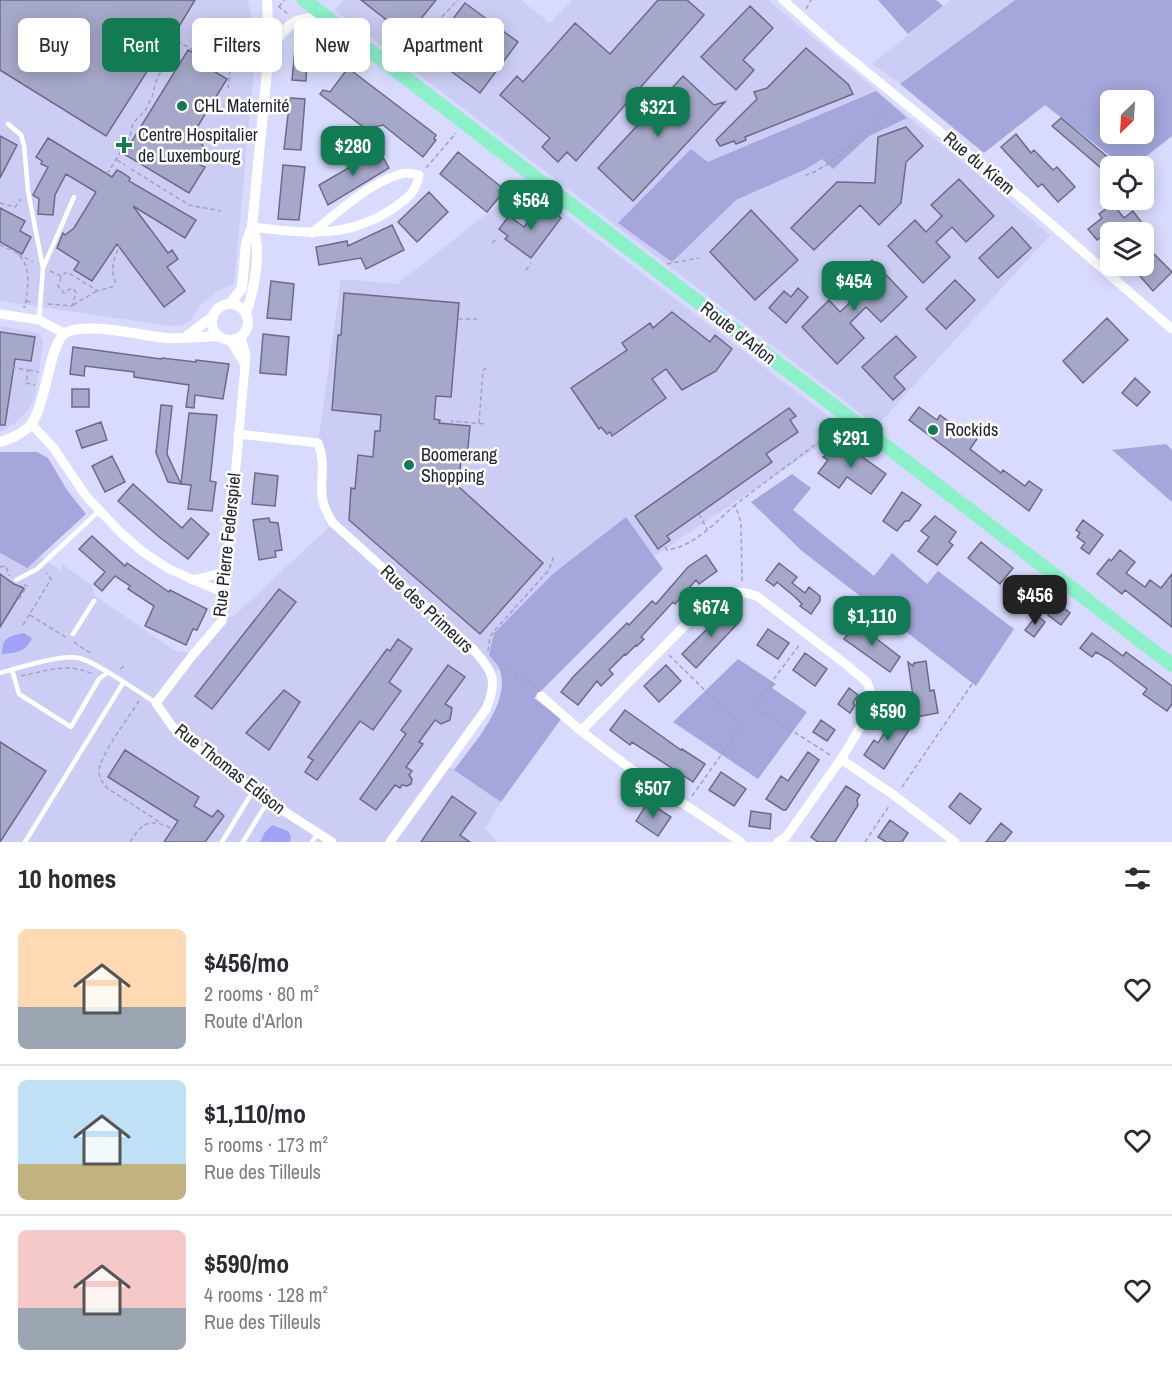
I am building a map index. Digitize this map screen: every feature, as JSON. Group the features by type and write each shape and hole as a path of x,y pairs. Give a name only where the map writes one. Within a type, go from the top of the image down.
{"main road":[{"name":"Route d'Arlon","path":"304,0 328,18"},
{"name":"Route d'Arlon","path":"370,50 382,60"},
{"name":"Route d'Arlon","path":"398,72 1172,665"}],"street":[{"path":"269,0 269,18"},
{"name":"Rue du Kiem","path":"783,0 829,41 1012,190 1172,329"},
{"path":"305,18 328,18"},
{"path":"282,33 294,21"},
{"path":"230,304 242,288 246,243 252,227 267,72"},
{"path":"252,227 312,233 339,232 363,226 401,203 417,188 419,175 403,173 379,184 312,233"},
{"path":"0,442 16,437 31,424 39,410 56,345 64,333 79,327 169,338 218,336 230,340 241,337 248,326 246,313 252,294 257,245 252,227"},
{"path":"184,338 195,332 219,308 230,304 236,305 246,313"},
{"path":"0,314 39,320 64,333"},
{"path":"212,317 212,324 218,336"},
{"name":"Rue Pierre Federspiel","path":"156,703 222,621 246,355 241,337"},
{"path":"230,340 245,365"},
{"path":"31,424 53,447 86,496 99,511 143,552 177,574 224,593"},
{"name":"Rue des Primeurs","path":"238,434 318,443 323,455 321,494 324,509 333,523 472,648 489,668"},
{"path":"192,579 225,572"},
{"path":"581,731 710,600 720,593 742,591 757,596 867,682 874,702 841,759 786,837 778,842"},
{"path":"390,842 486,709 494,692 489,668"},
{"path":"541,696 581,731 627,766 741,842"},
{"name":"Rue Thomas Edison","path":"156,703 172,726 185,739 253,791 332,842"},
{"path":"841,759 895,796 955,842"}],"lane":[{"path":"8,124 21,135 24,145 28,191 43,268 39,320"},
{"path":"43,268 74,197"},
{"path":"16,580 37,568 99,511"},
{"path":"73,634 94,601"},
{"name":"Rue Thomas Edison","path":"0,673 61,658 77,657 91,662 156,703"},
{"path":"12,670 19,694 71,727 99,679 107,673"},
{"path":"25,842 123,683"},
{"path":"222,842 253,791"},
{"path":"243,842 268,801"},
{"path":"312,842 318,833"}],"path":[{"path":"269,0 294,18"},
{"path":"279,7 284,0"},
{"path":"441,18 458,0"},
{"path":"107,174 130,137 133,123 145,111 157,78 179,42 230,71 228,88"},
{"path":"805,175 827,164 862,137 876,123 896,94"},
{"path":"419,175 465,123"},
{"path":"116,159 125,165"},
{"path":"131,169 189,205 221,211"},
{"path":"0,203 15,207 20,202 22,192 28,191"},
{"path":"116,283 112,274 112,264 119,247 133,225"},
{"path":"492,243 498,238"},
{"path":"0,245 61,276"},
{"path":"16,316 18,306 25,307 28,282 27,271 18,254"},
{"path":"652,266 699,258"},
{"path":"526,270 531,263"},
{"path":"72,306 76,293 74,289 64,292 59,290 58,286 61,276 67,272 98,291"},
{"path":"26,301 72,306 98,291 114,286"},
{"path":"458,319 477,319"},
{"path":"4,366 28,370 26,383 45,387"},
{"path":"479,423 483,370 489,367"},
{"path":"665,547 667,550 677,549 707,530 735,505 850,418"},
{"path":"452,424 452,421 485,424"},
{"path":"735,505 741,522 742,591"},
{"path":"699,514 707,530"},
{"path":"541,696 540,690 510,670 489,668 490,637 549,570 554,555"},
{"path":"23,625 51,579 48,576"},
{"path":"30,615 89,652"},
{"path":"758,705 770,684 807,634"},
{"path":"661,648 735,720"},
{"path":"118,671 124,666"},
{"path":"14,678 64,667 79,668 99,679"},
{"path":"866,842 972,684"},
{"path":"143,695 101,762 99,774 101,782 107,788 177,831"},
{"path":"763,712 832,756 841,759"},
{"path":"686,804 741,727"},
{"path":"130,842 140,826 161,823"}],"shaded area":[{"name":"Centre Hospitalier de Luxembourg","path":"0,0 248,0 251,18 192,18 192,72 254,72 234,284 217,291 200,306 190,321 171,326 0,301"},
{"path":"344,0 521,0 550,23 573,0 768,0 1050,235 877,426 416,72 504,72 504,18 382,18 382,46 370,37 370,18 345,18 335,10"},
{"path":"878,0 936,0 943,6 908,34"},
{"path":"951,0 1015,0 900,84 872,64"},
{"path":"1015,0 1172,0 1172,136 1147,156 1110,156 1045,105 984,153 900,84"},
{"path":"876,91 907,118 869,136 833,169 822,159 806,169 736,200 672,262 618,223 691,149 708,162"},
{"path":"525,184 845,429 654,556 626,517 555,573 494,633 499,670 491,673 493,692 446,764 501,802 485,829 498,842 0,842 0,553 26,568 39,556 60,570 63,565 92,585 95,596 176,651 192,655 222,621 236,614 333,523 324,509 318,443 341,279 397,284"},
{"path":"0,326 40,333 43,343 33,402 15,423 0,432"},
{"path":"1166,444 1172,450 1172,502 1112,450"},
{"path":"0,452 37,452 48,458 67,490 86,514 27,568 0,553"},
{"path":"792,474 811,488 793,510 874,576 892,553 927,584 938,571 1014,629 976,686 802,551 751,502"},
{"path":"626,517 663,569 534,698 561,719 501,802 454,770 489,721 501,693 502,679 498,666 489,655 494,633 554,573"},
{"path":"24,633 32,638 24,649 2,654 2,648 8,638"},
{"path":"738,659 776,684 772,688 807,712 758,779 673,722"},
{"path":"272,825 288,831 291,836 290,842 260,842"}],"building":[{"path":"0,0 195,0 180,25 180,18 102,18 102,72 147,72 106,136 0,70"},
{"path":"361,0 436,0 422,18 384,18"},
{"path":"658,0 687,0 704,15 576,161 567,152 558,162 542,147 550,138 500,95 517,76 523,82 575,23 610,54"},
{"path":"465,3 485,18 454,18"},
{"path":"750,6 773,28 743,60 754,70 736,90 701,57"},
{"path":"504,32 518,42 504,61"},
{"path":"806,48 848,84 853,94 745,137 746,140 736,144 734,141 720,146 716,140 757,99 754,92 767,88"},
{"name":"CHL Maternité","path":"188,50 192,52 192,72 215,72 227,79 193,134 204,147 190,160 205,167 189,193 124,154 174,72 180,72 180,63"},
{"path":"294,60 294,72 306,72 306,81 292,80"},
{"path":"345,72 353,72 436,135 434,139 436,140 423,157 383,125 366,129 320,94 323,90 330,92"},
{"path":"452,72 496,72 480,93"},
{"path":"683,76 714,105 725,102 633,201 598,168"},
{"path":"290,98 305,99 301,150 284,149"},
{"path":"1061,118 1106,156 1100,156 1100,167 1052,126"},
{"path":"906,127 923,146 906,162 901,203 879,225 860,205 814,250 791,228 837,182 875,183 878,137"},
{"path":"1016,134 1031,153 1034,150 1053,170 1057,167 1075,187 1058,202 1042,184 1038,187 1001,147"},
{"path":"0,136 17,145 0,178"},
{"path":"48,138 112,177 117,170 121,172 130,178 129,181 196,220 185,238 133,206 168,253 172,250 178,259 167,267 185,291 164,307 117,244 92,281 74,270 79,262 57,248 63,233 65,235 74,228 96,192 66,174 55,195 53,215 38,214 39,199 33,195 48,167 41,164 42,161 36,157"},
{"path":"379,150 389,168 328,205 319,185"},
{"path":"458,152 505,190 487,212 440,174"},
{"path":"283,165 305,167 299,220 278,219"},
{"path":"959,179 994,216 966,242 952,227 936,242 950,257 923,283 888,246 915,220 926,232 942,216 931,205"},
{"path":"429,192 448,212 417,242 398,222"},
{"path":"542,204 561,218 531,258 505,239 508,236 499,229 509,216 524,227"},
{"path":"0,208 25,221 20,231 31,237 22,254 0,242"},
{"path":"751,210 798,260 755,300 710,252"},
{"path":"1105,210 1118,210 1124,218 1133,211 1141,222 1100,222 1100,238 1097,240 1088,229 1102,218 1099,214"},
{"path":"392,225 404,250 366,269 361,258 319,265 316,247 347,241 348,246"},
{"path":"1012,227 1031,248 998,278 979,258"},
{"path":"1154,254 1172,272 1153,291 1140,276 1154,276"},
{"path":"872,260 907,297 881,322 866,307 850,323 864,338 837,364 802,327 829,300 840,312 856,297 845,286"},
{"path":"955,280 975,300 946,329 926,309"},
{"path":"271,281 294,284 291,320 267,318"},
{"path":"798,288 808,297 786,323 769,308 784,291 791,297"},
{"name":"Boomerang Shopping","path":"344,293 459,303 451,397 436,396 434,419 440,420 439,423 470,426 467,457 461,456 459,487 543,563 480,634 349,520 351,488 355,489 358,455 373,457 375,431 380,431 381,415 332,410"},
{"path":"672,312 710,342 715,335 732,349 716,371 682,390 666,369 652,379 666,398 612,436 610,432 607,434 601,427 599,429 571,388 627,350 622,343 650,323 653,328"},
{"path":"1107,318 1128,340 1083,383 1063,361"},
{"path":"0,332 35,337 31,361 15,359 5,425 0,425"},
{"path":"263,334 289,337 286,375 260,373"},
{"path":"896,336 916,357 894,377 905,389 893,400 862,367"},
{"path":"73,347 161,359 229,364 223,399 195,395 194,408 186,407 189,385 134,377 134,372 85,366 84,376 70,374"},
{"path":"1135,378 1150,392 1137,406 1122,393"},
{"path":"72,389 89,389 89,407 72,407"},
{"path":"161,405 172,406 167,454 181,484 168,482 156,453"},
{"path":"919,407 937,420 940,415 959,429 962,427 977,439 970,449 1001,473 1003,470 1025,486 1029,481 1042,490 1029,511 909,420"},
{"path":"789,408 796,416 790,420 798,432 766,454 772,462 667,536 670,540 658,549 635,516"},
{"path":"189,413 217,415 210,481 216,482 212,511 188,509 191,485 181,484"},
{"path":"101,422 107,440 82,448 76,431"},
{"path":"844,444 886,474 871,494 847,477 839,488 818,473 828,460 823,457"},
{"path":"112,456 125,482 105,492 92,466"},
{"path":"255,473 278,476 275,506 252,504"},
{"path":"133,484 182,528 191,518 209,534 188,559 118,501"},
{"path":"902,492 921,505 909,521 905,521 897,531 883,521"},
{"path":"935,516 956,532 949,542 953,545 937,565 918,551 929,537 921,531"},
{"path":"269,518 270,522 278,523 282,550 275,551 276,557 259,560 253,520"},
{"path":"1083,520 1103,535 1089,554 1081,548 1085,543 1077,537 1080,533 1076,530"},
{"path":"92,536 125,566 127,563 169,592 170,590 207,609 197,630 193,629 186,645 145,626 154,606 128,589 130,586 115,576 102,591 94,584 105,572 79,549"},
{"path":"981,542 1013,568 1000,584 968,558"},
{"path":"1120,550 1135,562 1126,573 1145,587 1150,580 1161,588 1172,574 1172,627 1125,590 1122,594 1097,574"},
{"path":"706,555 717,571 699,584 696,580 675,604 673,602 641,637 644,639 609,670 613,674 601,686 597,681 578,705 561,692 627,623 629,625 652,601 656,604 688,567"},
{"path":"779,563 797,577 792,583 805,593 809,587 820,596 820,601 811,614 777,582 774,586 766,580"},
{"path":"0,574 24,588 0,627"},
{"path":"279,589 296,602 212,709 195,696"},
{"path":"1057,603 1070,613 1061,625 1048,615"},
{"path":"723,607 739,622 696,668 682,654 715,621 712,619"},
{"path":"1037,615 1045,622 1034,637 1025,630"},
{"path":"856,623 900,657 890,672 844,639"},
{"path":"768,629 789,643 778,659 757,645"},
{"path":"1092,633 1123,656 1126,652 1172,686 1172,704 1167,711 1143,694 1147,689 1108,659 1096,652 1092,657 1080,648"},
{"path":"398,639 412,649 389,682 401,691 373,730 360,721 317,780 305,772 313,760 308,757 387,649 390,651"},
{"path":"805,653 827,669 815,686 793,670"},
{"path":"926,661 930,691 934,690 938,713 916,717 908,662 913,666 914,663"},
{"path":"448,665 465,677 445,704 452,708 450,720 441,724 435,720 419,742 423,744 406,767 412,771 409,775 412,779 411,784 402,785 400,788 395,785 376,810 360,799 406,734 401,730"},
{"path":"666,665 681,681 659,702 644,686"},
{"path":"849,688 858,695 850,713 838,704"},
{"path":"284,690 300,702 269,750 246,733"},
{"path":"625,710 681,750 705,764 693,782 632,742 630,745 610,730"},
{"path":"896,715 912,725 884,769 864,755 874,740 878,743"},
{"path":"821,720 835,730 827,741 813,732"},
{"path":"0,742 46,771 0,842"},
{"path":"125,750 199,797 194,806 212,817 218,810 224,816 205,842 164,842 178,821 108,777"},
{"path":"808,752 819,760 786,810 783,810 766,799 781,776 788,781"},
{"path":"721,772 746,789 734,806 709,790"},
{"path":"846,786 860,795 857,800 858,805 835,842 818,842 811,837"},
{"path":"960,793 981,809 970,824 949,807"},
{"path":"452,796 476,813 460,835 470,842 421,842"},
{"path":"648,802 671,817 658,836 636,821"},
{"path":"751,811 771,814 770,829 749,826"},
{"path":"890,820 908,833 902,842 886,842 878,837"},
{"path":"1001,823 1012,832 1004,842 986,842"}],"place":[{"name":"CHL Maternité","path":"182,106"},
{"name":"Centre Hospitalier de Luxembourg","path":"124,145"},
{"name":"Rockids","path":"933,430"},
{"name":"Boomerang Shopping","path":"409,465"}]}
